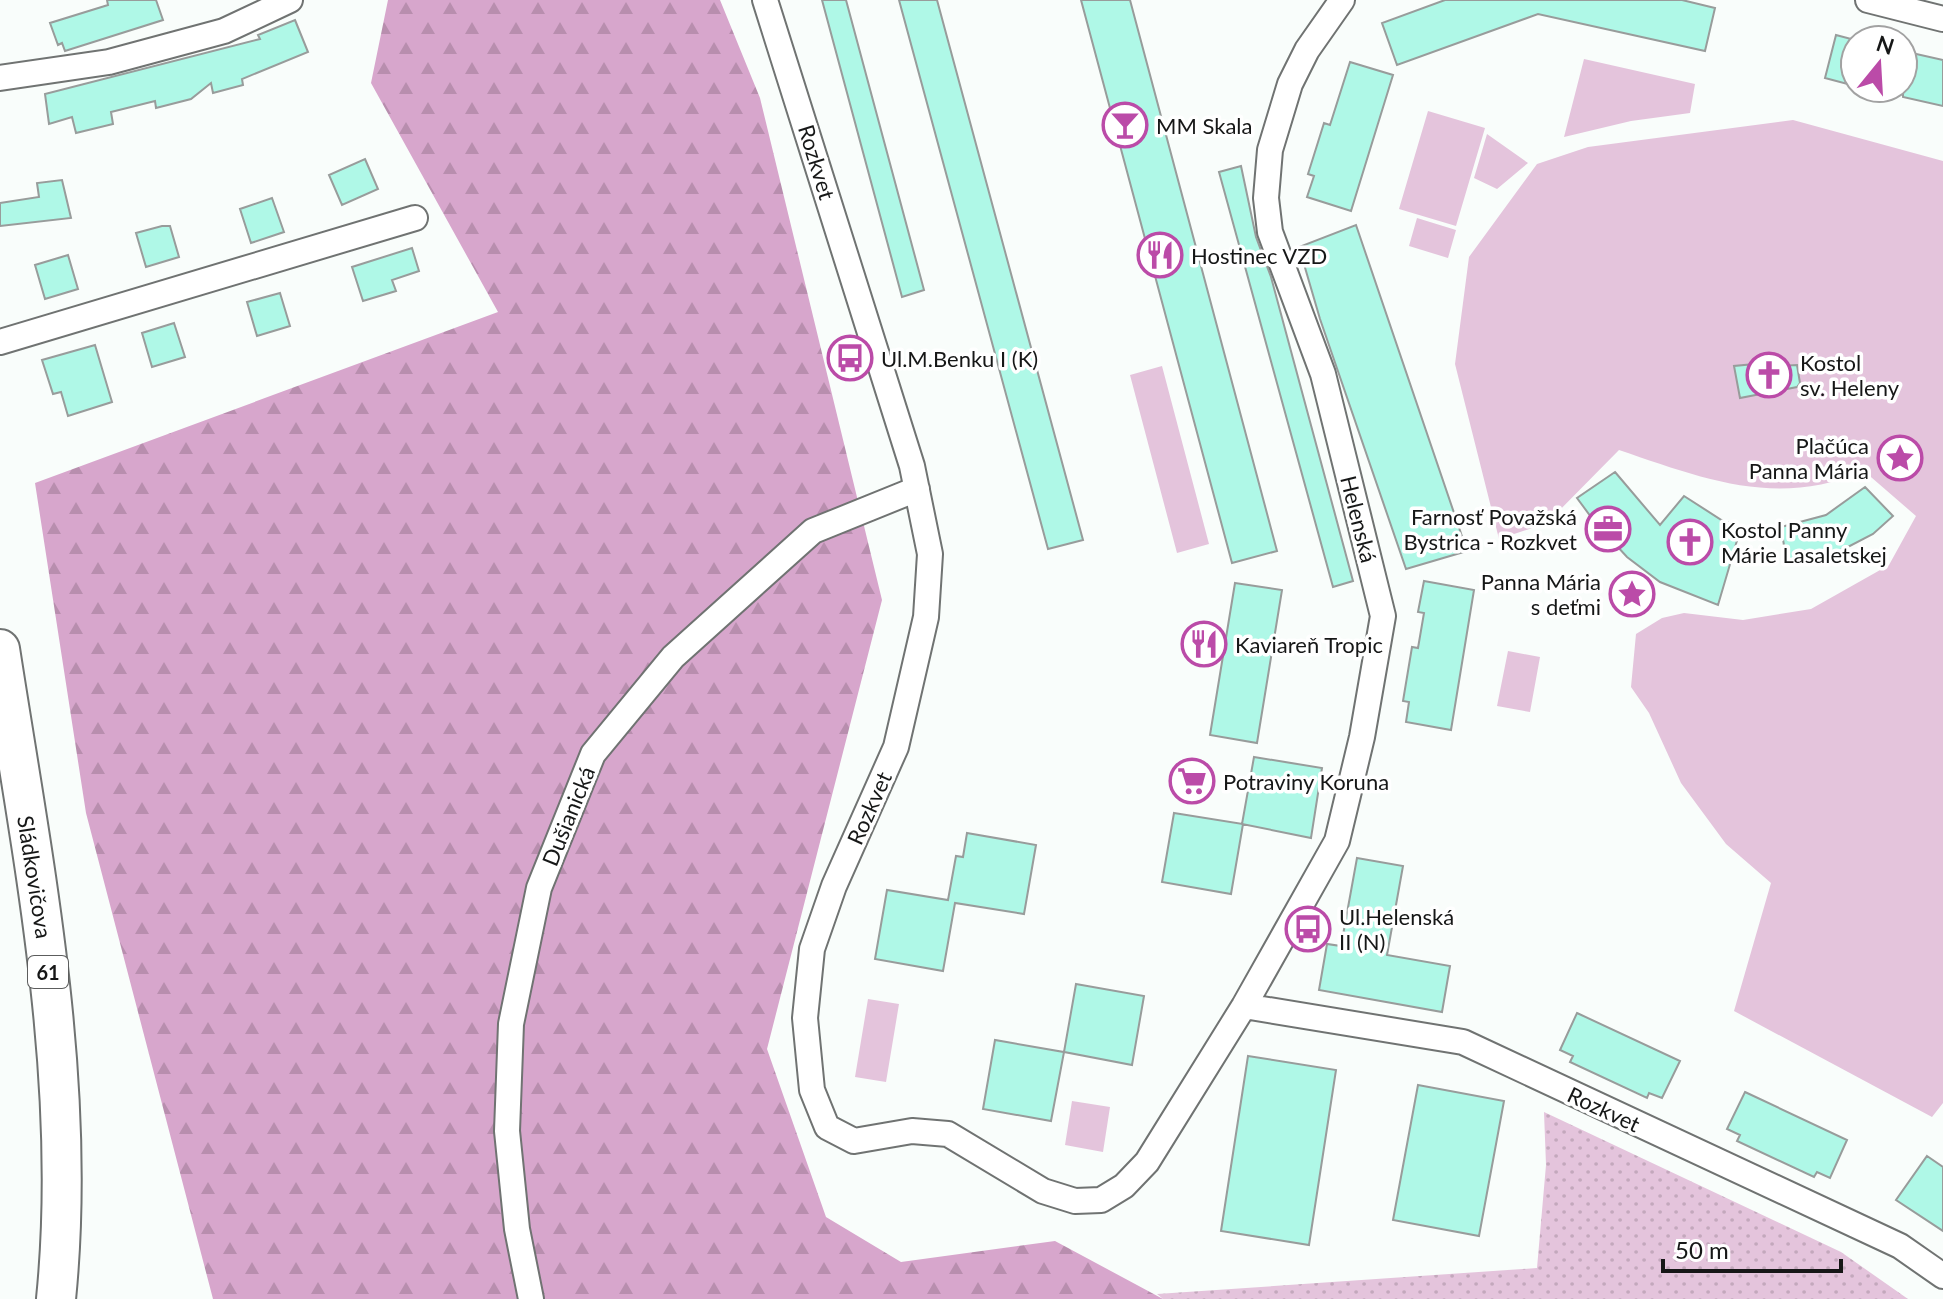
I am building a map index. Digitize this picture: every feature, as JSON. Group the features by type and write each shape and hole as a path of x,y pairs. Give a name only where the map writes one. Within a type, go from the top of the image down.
{"main road":[{"name":"Sládkovičova","path":"0,649 45,943 52,1014 61,1173 56,1299"}],"street":[{"path":"0,78 109,62 224,31 290,0"},
{"name":"Rozkvet","path":"765,0 917,489 930,554 926,617 896,747 834,886 812,949 805,1018 812,1090 827,1127 854,1141 912,1131 948,1134 1043,1191 1075,1201 1101,1200 1124,1186 1147,1162 1226,1032"},
{"name":"Helenská","path":"1226,1032 1244,1006 1337,841 1362,737 1383,616 1323,374 1270,232 1266,198 1270,150 1290,84 1307,50 1342,0"},
{"path":"1868,0 1943,19"},
{"path":"0,342 415,218"},
{"name":"Dušianická","path":"531,1299 517,1229 507,1131 511,1024 539,888 593,754 673,657 813,531 917,489"},
{"name":"Rozkvet","path":"1244,1006 1463,1042 1900,1246 1943,1276"}],"shaded area":[{"path":"1584,59 1695,84 1690,113 1631,121 1564,137"},
{"path":"1428,111 1485,128 1456,226 1399,209"},
{"path":"1793,120 1943,161 1943,1103 1932,1117 1734,1011 1771,883 1726,844 1681,783 1649,713 1631,687 1636,634 1662,618 1684,613 1743,620 1811,609 1889,565 1916,516 1864,471 1832,482 1771,488 1711,479 1619,450 1547,523 1499,539 1455,364 1469,257 1537,164 1588,147"},
{"path":"1487,134 1528,163 1497,189 1474,178"},
{"path":"1417,218 1456,230 1448,258 1409,246"},
{"path":"1162,366 1209,544 1177,553 1130,375"},
{"path":"1508,651 1540,657 1530,712 1497,706"},
{"path":"868,999 899,1004 886,1082 855,1077"},
{"path":"1072,1101 1110,1107 1103,1152 1065,1145"},
{"path":"1544,1112 1841,1252 1908,1299 1163,1299 1157,1294 1537,1268 1546,1165"}],"green space":[{"path":"388,0 720,0 760,98 882,600 767,1049 826,1217 901,1262 1055,1241 1163,1299 213,1299 86,813 35,483 498,312 371,83"}],"building":[{"path":"107,0 156,0 163,20 65,51 62,43 58,45 50,23 108,5"},
{"path":"822,0 846,0 924,290 902,297"},
{"path":"899,0 937,0 1083,540 1048,549"},
{"path":"1081,0 1130,0 1277,551 1232,563"},
{"path":"1445,0 1682,0 1715,8 1705,51 1538,14 1397,65 1382,23"},
{"path":"295,20 308,52 242,79 243,85 213,93 211,83 191,99 156,108 155,101 111,112 113,124 76,133 72,117 49,124 45,94 260,39 258,35"},
{"path":"1836,35 1839,36 1839,82 1825,78"},
{"path":"1919,55 1943,60 1943,106 1919,101"},
{"path":"1350,62 1393,75 1351,211 1307,197 1314,176 1308,174 1324,123 1330,125"},
{"path":"365,159 378,189 342,205 329,175"},
{"path":"1241,166 1256,237 1271,277 1353,581 1333,587 1219,172"},
{"path":"62,180 71,218 0,226 0,203 39,197 37,183"},
{"path":"272,198 284,232 251,243 240,209"},
{"path":"1356,225 1467,551 1406,569 1320,319 1299,247"},
{"path":"170,226 179,257 146,267 136,233"},
{"path":"412,248 419,271 392,280 396,291 363,301 352,267"},
{"path":"68,255 78,289 45,299 35,265"},
{"path":"280,293 290,326 257,336 247,302"},
{"path":"174,323 185,357 152,367 142,333"},
{"path":"95,345 112,402 68,416 61,392 53,394 42,360"},
{"name":"Kostol sv. Heleny","path":"1776,362 1776,366 1797,365 1800,383 1797,387 1740,398 1734,366"},
{"name":"Kostol Panny Márie Lasaletskej","path":"1615,472 1660,525 1684,496 1723,521 1741,527 1718,605 1660,582 1627,557 1594,521 1577,498"},
{"path":"1865,487 1893,516 1873,534 1844,549 1787,564 1781,527 1826,515"},
{"path":"1424,581 1474,590 1451,730 1406,722 1409,702 1403,701 1412,647 1418,648 1424,613 1418,612"},
{"path":"1235,583 1282,590 1257,743 1210,735"},
{"path":"1254,757 1322,768 1311,838 1242,824"},
{"path":"1174,813 1243,824 1231,894 1162,882"},
{"path":"967,833 1036,845 1024,914 955,903 943,971 875,959 887,890 948,900 956,856 963,857"},
{"path":"1357,858 1403,866 1387,955 1450,966 1442,1012 1319,990 1327,944 1341,946"},
{"path":"1076,984 1144,996 1132,1065 1064,1052"},
{"path":"1577,1013 1680,1061 1662,1098 1649,1093 1647,1098 1570,1062 1573,1056 1560,1050"},
{"path":"995,1040 1064,1052 1051,1121 983,1109"},
{"path":"1248,1056 1336,1070 1309,1245 1221,1231"},
{"path":"1418,1085 1504,1101 1479,1236 1393,1220"},
{"path":"1745,1092 1847,1140 1830,1178 1817,1172 1814,1177 1737,1141 1740,1135 1727,1129"},
{"path":"1927,1156 1943,1167 1943,1231 1896,1200"}],"place":[{"name":"MM Skala","path":"1125,125"},
{"name":"Hostinec VZD","path":"1160,255"},
{"name":"Ul.M.Benku I (K)","path":"850,358"},
{"name":"Kostol sv. Heleny","path":"1769,375"},
{"name":"Plačúca Panna Mária","path":"1900,458"},
{"name":"Farnosť Považská Bystrica - Rozkvet","path":"1608,529"},
{"name":"Kostol Panny Márie Lasaletskej","path":"1690,542"},
{"name":"Panna Mária s deťmi","path":"1632,594"},
{"name":"Kaviareň Tropic","path":"1204,644"},
{"name":"Potraviny Koruna","path":"1192,781"},
{"name":"Ul.Helenská II (N)","path":"1308,929"}]}
